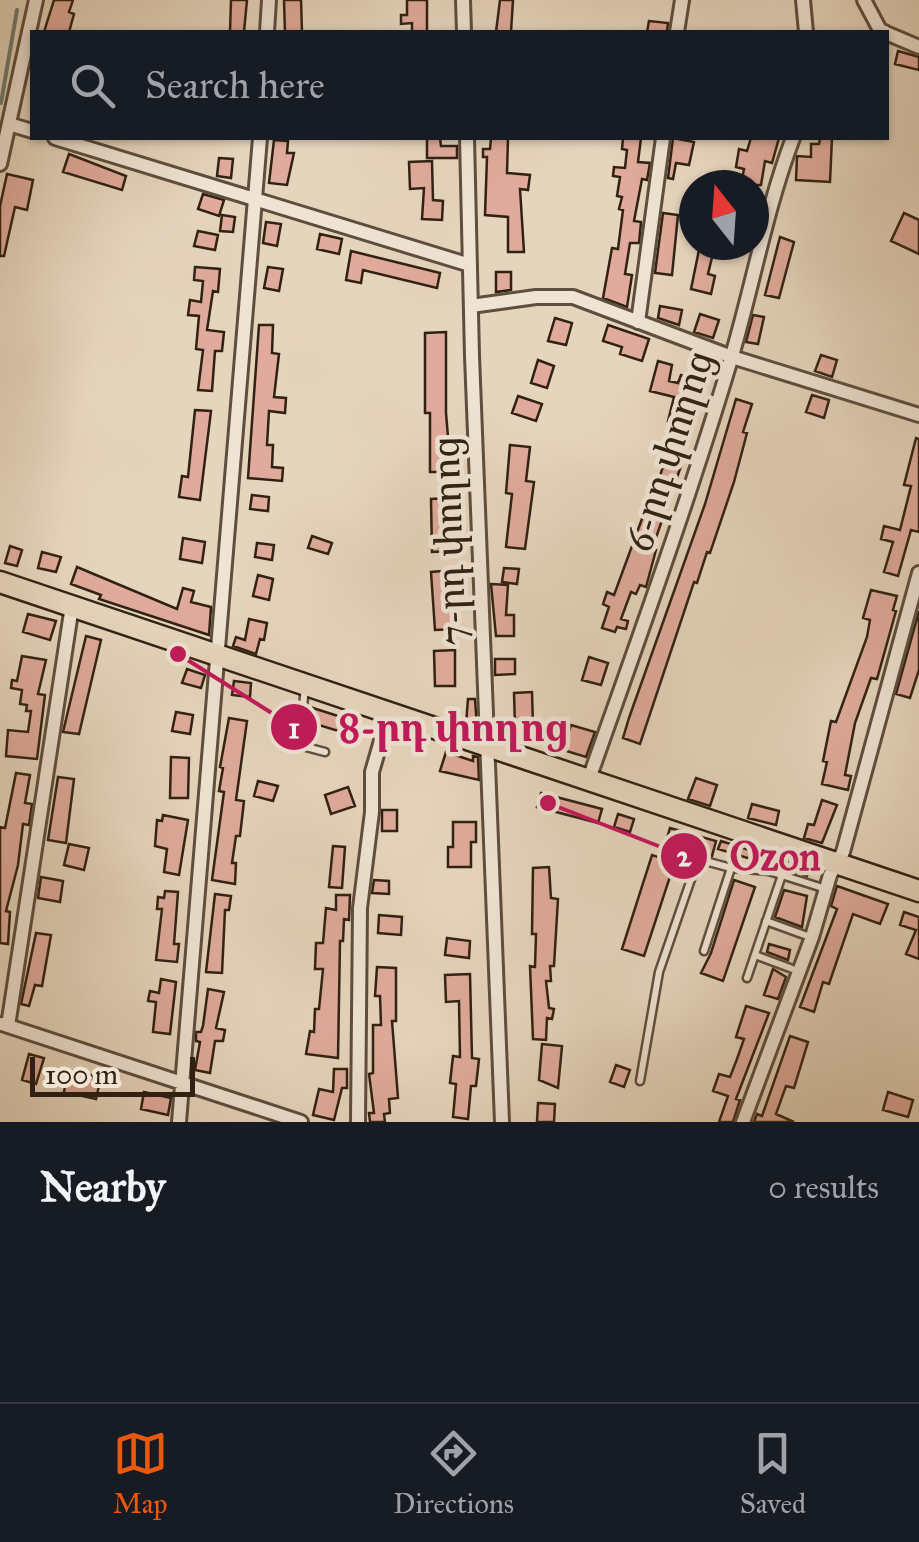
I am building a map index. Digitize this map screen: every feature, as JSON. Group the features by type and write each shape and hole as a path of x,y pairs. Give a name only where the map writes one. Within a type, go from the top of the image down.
{"main road":[{"path":"0,582 919,891"}],"street":[{"path":"0,164 36,0"},
{"path":"267,30 270,0"},
{"path":"463,0 464,30"},
{"path":"677,30 682,0"},
{"path":"803,0 806,30"},
{"path":"864,0 880,30"},
{"path":"889,34 919,47"},
{"path":"9,124 30,130"},
{"path":"60,140 470,265"},
{"path":"179,1122 260,140"},
{"name":"7-րդ փողոց","path":"467,140 502,1122"},
{"path":"638,322 663,140"},
{"name":"6-րդ փողոց","path":"589,780 732,357 778,176 793,140"},
{"path":"471,306 536,297 573,297 732,357 919,416"},
{"path":"744,1122 826,888 838,864 919,573"},
{"path":"72,606 4,1025 300,1122"},
{"path":"358,1122 360,908 372,812 372,772 389,714"}],"lane":[{"path":"305,685 300,738 306,747 325,752"},
{"path":"640,1080 659,972 698,859 730,868 770,871 826,888"},
{"path":"704,951 730,868"},
{"path":"746,978 782,875"},
{"path":"766,921 812,937"},
{"path":"754,955 799,972"}],"building":[{"path":"54,0 73,0 70,30 45,30"},
{"path":"231,0 247,0 244,30 230,30"},
{"path":"284,0 301,0 302,30 285,30"},
{"path":"407,0 427,0 427,30 412,30 412,23 401,24 401,15 407,15"},
{"path":"500,0 513,0 511,30 496,30"},
{"path":"649,21 668,23 667,30 647,30"},
{"path":"898,51 919,57 919,70 895,64"},
{"path":"274,140 288,141 287,153 294,153 287,185 269,183"},
{"path":"427,140 440,140 441,146 457,146 457,158 427,158"},
{"path":"491,140 508,140 507,173 530,175 528,190 520,189 524,252 508,252 508,217 485,215 487,157 483,157 483,149 490,149"},
{"path":"623,140 641,140 638,162 650,163 647,180 642,179 634,221 641,222 639,243 630,243 625,274 632,275 627,307 603,298 612,248 618,249 623,210 619,209 622,197 617,196 620,177 613,176 614,167 625,168 627,150 622,149"},
{"path":"673,140 694,142 689,165 676,163 673,179 668,178"},
{"path":"750,140 778,140 772,163 765,161 764,170 736,167 739,149 747,151"},
{"path":"820,140 832,140 830,182 796,180 797,156 811,157 811,144 819,144"},
{"path":"69,154 126,176 122,190 63,172"},
{"path":"219,158 233,159 231,178 217,176"},
{"path":"432,161 433,200 443,201 442,220 422,219 424,188 410,189 409,162"},
{"path":"7,174 33,180 27,210 15,207 4,256 0,256 0,206"},
{"path":"203,194 224,200 219,216 198,209"},
{"path":"663,213 678,215 672,275 655,273"},
{"path":"904,213 919,220 919,254 891,241"},
{"path":"222,215 235,217 233,232 220,231"},
{"path":"266,222 281,224 277,246 263,243"},
{"path":"198,231 218,235 215,250 194,246"},
{"path":"320,234 342,239 339,254 317,249"},
{"path":"780,237 794,242 779,298 765,295"},
{"path":"351,251 440,273 437,288 363,270 361,283 346,280"},
{"path":"697,260 711,260 708,274 715,276 711,294 691,289"},
{"path":"195,267 220,269 207,330 224,332 222,351 215,351 212,391 198,390 203,350 196,349 199,316 188,315 190,300 201,302 203,281 194,280"},
{"path":"268,267 283,269 279,291 264,288"},
{"path":"496,272 511,272 511,290 496,292"},
{"path":"660,306 682,310 679,325 658,318"},
{"path":"700,314 719,320 713,338 694,332"},
{"path":"753,315 764,317 758,344 746,342"},
{"path":"555,318 572,323 566,345 548,341"},
{"path":"259,325 273,325 272,353 279,354 274,397 286,398 285,413 269,411 267,445 273,445 272,467 283,468 282,481 248,478"},
{"path":"608,325 649,339 642,361 620,354 622,347 603,341"},
{"path":"446,332 451,472 430,472 425,333"},
{"path":"821,355 837,360 832,377 815,371"},
{"path":"538,360 554,366 547,388 531,383"},
{"path":"658,361 672,365 669,381 678,383 681,375 704,382 691,427 668,421 674,397 650,391"},
{"path":"812,395 829,400 824,418 806,412"},
{"path":"518,396 542,404 536,421 512,413"},
{"path":"736,399 752,404 734,482 710,553 707,552 697,583 694,582 640,744 623,738 705,504"},
{"path":"195,410 211,411 200,500 179,497 182,476 188,477"},
{"path":"916,438 919,532 911,530 898,576 884,572 893,542 881,539 884,526 900,530 911,486 904,485"},
{"path":"510,445 530,447 526,481 534,482 525,549 506,547 512,494 506,493"},
{"path":"665,460 681,466 652,549 656,550 646,587 640,585 636,594 631,592 621,619 628,621 626,629 617,627 615,632 602,628 609,607 603,604 607,592 614,595 643,516 647,518"},
{"path":"252,495 269,497 268,511 250,509"},
{"path":"452,498 453,551 432,552 431,499"},
{"path":"312,536 332,543 328,554 308,548"},
{"path":"183,538 205,542 202,563 180,559"},
{"path":"257,543 274,545 272,560 255,557"},
{"path":"10,546 22,550 17,566 5,563"},
{"path":"42,552 61,557 56,572 38,568"},
{"path":"77,567 177,609 183,588 194,591 191,602 211,607 209,635 99,599 101,595 71,584"},
{"path":"504,568 519,569 517,584 502,582"},
{"path":"454,570 455,629 435,630 431,572"},
{"path":"258,575 273,579 269,600 253,596"},
{"path":"491,584 508,585 506,615 514,615 514,636 496,636"},
{"path":"871,590 897,596 893,610 896,611 877,679 871,678 855,723 845,775 851,776 848,790 822,784 827,762 823,761 831,721 836,722 867,637 870,620 863,618"},
{"path":"919,611 919,670 910,698 896,694"},
{"path":"28,614 56,621 50,640 23,632"},
{"path":"249,619 267,623 256,654 233,646 236,637 245,640"},
{"path":"86,636 101,640 79,734 63,732"},
{"path":"455,650 455,686 435,686 434,651"},
{"path":"22,656 46,660 38,694 45,695 37,759 6,756 8,730 28,732 31,711 20,704 22,690 11,688 12,680 17,681"},
{"path":"589,657 608,663 601,685 582,680"},
{"path":"495,659 515,659 515,674 495,675"},
{"path":"187,669 205,675 201,688 182,683"},
{"path":"234,681 251,683 250,697 232,695"},
{"path":"532,692 533,725 515,726 514,693"},
{"path":"468,699 475,699 477,728 466,724"},
{"path":"313,708 360,723 355,742 340,738 342,732 319,725 317,733 309,732"},
{"path":"176,712 193,715 190,734 172,731"},
{"path":"229,718 247,721 236,800 244,801 232,863 236,863 235,884 212,880 224,792 219,791 223,768 220,767"},
{"path":"571,725 595,732 586,757 563,750"},
{"path":"446,752 473,761 473,756 478,757 479,780 440,771"},
{"path":"171,757 189,758 188,798 170,798"},
{"path":"16,773 30,775 25,803 32,804 29,825 23,824 6,911 10,912 8,944 0,943 0,827 5,828"},
{"path":"58,777 74,779 66,843 48,840"},
{"path":"696,778 717,785 710,806 688,799"},
{"path":"258,781 278,786 273,801 254,796"},
{"path":"348,787 355,806 331,814 325,795"},
{"path":"541,793 602,809 598,823 537,807"},
{"path":"822,800 837,805 822,843 804,838 808,824 814,825"},
{"path":"752,804 779,811 776,825 748,818"},
{"path":"382,810 397,810 397,831 382,831"},
{"path":"618,814 634,819 630,832 614,827"},
{"path":"163,815 188,820 179,875 164,872 167,849 155,846 157,820 162,821"},
{"path":"453,822 476,822 471,867 448,867"},
{"path":"670,828 716,841 712,856 679,849 644,956 622,949 652,855 661,858"},
{"path":"721,841 809,869 807,876 718,849"},
{"path":"69,844 89,848 84,870 64,865"},
{"path":"333,846 345,847 342,888 329,887"},
{"path":"549,867 551,898 558,899 554,966 550,966 551,981 546,981 549,1008 554,1009 552,1019 547,1018 546,1040 533,1039 530,966 535,967 533,868"},
{"path":"41,877 63,881 60,902 38,898"},
{"path":"374,880 389,881 389,894 372,893"},
{"path":"734,880 755,887 723,981 701,973"},
{"path":"837,886 888,904 880,924 853,914 829,984 823,982 814,1012 800,1007 837,909 831,906"},
{"path":"784,890 807,896 802,927 775,917"},
{"path":"165,891 178,892 174,944 179,944 177,962 156,960 162,909 157,909 158,897 164,898"},
{"path":"215,894 231,896 229,910 225,910 222,973 206,972"},
{"path":"336,895 350,895 349,920 344,919 340,941 338,1058 306,1054 310,1031 314,1032 315,1009 319,1009 323,969 315,969 316,943 323,943 326,908 336,910"},
{"path":"904,912 919,917 919,959 906,954 916,930 900,925"},
{"path":"379,915 402,917 401,935 378,933"},
{"path":"36,933 51,935 42,986 35,985 29,1006 21,1004"},
{"path":"447,938 470,941 469,958 445,955"},
{"path":"769,944 790,950 788,960 767,952"},
{"path":"377,967 396,968 396,1021 392,1021 398,1098 389,1099 390,1113 384,1114 385,1122 370,1122 369,1113 374,1113 369,1074 373,1073 373,1025 381,1025 380,996 375,996"},
{"path":"773,969 786,977 778,999 764,995"},
{"path":"470,974 472,1058 479,1059 468,1119 453,1117 456,1084 450,1083 453,1056 460,1057 459,1001 446,1002 445,975"},
{"path":"161,979 176,982 170,1034 153,1032 156,1002 148,1001 150,991 159,993"},
{"path":"208,989 224,992 216,1028 225,1030 223,1041 215,1041 210,1073 195,1070 200,1042 196,1041 196,1032 201,1032 203,1026"},
{"path":"746,1006 769,1013 736,1099 740,1100 733,1122 719,1122 728,1096 713,1091 719,1074 730,1077 737,1059 744,1039 736,1037"},
{"path":"790,1036 808,1042 794,1088 786,1086 776,1114 794,1122 754,1122 757,1114 762,1116"},
{"path":"542,1044 562,1046 558,1088 539,1080"},
{"path":"29,1054 44,1058 36,1084 22,1080"},
{"path":"616,1065 630,1070 624,1087 610,1082"},
{"path":"334,1069 347,1069 347,1088 342,1088 334,1120 313,1115 319,1089 333,1092"},
{"path":"68,1070 101,1077 96,1099 64,1092"},
{"path":"144,1092 171,1098 168,1115 141,1109"},
{"path":"888,1092 913,1100 908,1117 883,1110"},
{"path":"538,1103 555,1104 554,1122 537,1122"}],"waterway":[{"path":"1,103 17,10"}],"place":[{"name":"8-րդ փողոց","path":"178,654"},
{"name":"Ozon","path":"548,803"}]}
